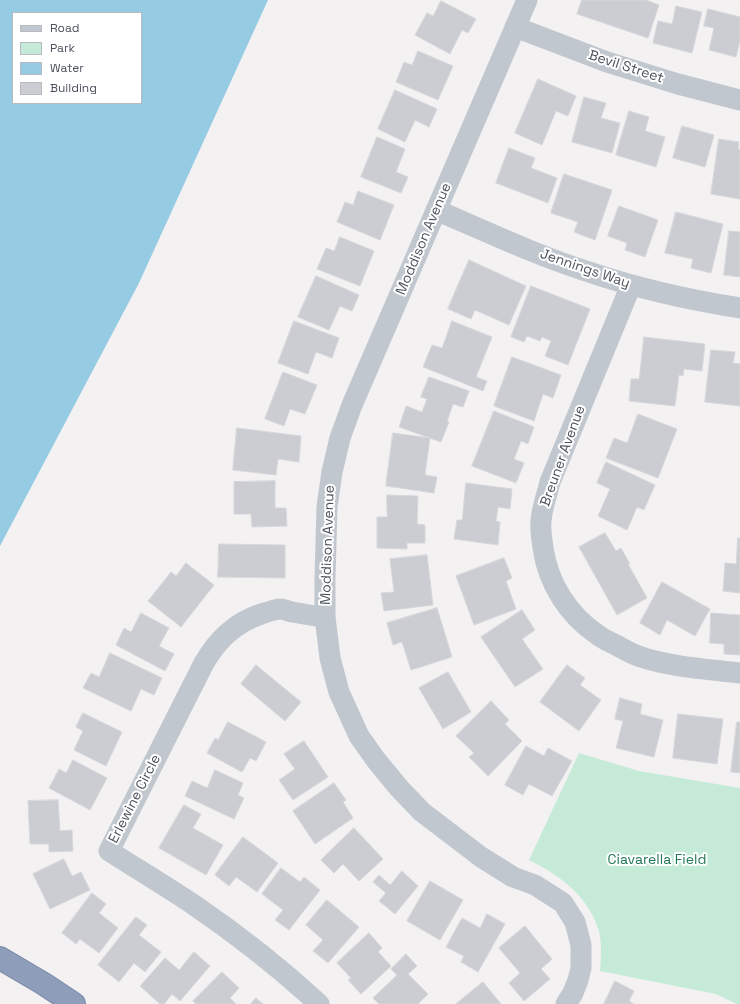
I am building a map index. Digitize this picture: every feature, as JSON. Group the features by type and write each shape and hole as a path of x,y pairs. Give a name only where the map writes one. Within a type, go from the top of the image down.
{"highway":[{"path":"0,958 74,1004"}],"street":[{"name":"Moddison Avenue","path":"527,0 352,405 340,438 332,472 327,507 325,618 330,658 339,692 359,736 399,788 422,812 481,857 513,877 535,886 562,903 575,922 581,945 581,968 573,993 566,1004"},
{"name":"Bevil Street","path":"515,27 607,62 678,84 740,100"},
{"name":"Jennings Way","path":"436,210 530,251 590,273 631,285 698,301 740,308"},
{"name":"Breuner Avenue","path":"631,285 550,482 541,521 541,534 548,572 560,596 576,617 598,635 625,650 639,656 669,664 740,673"},
{"name":"Erlewine Circle","path":"319,1004 251,947 194,906 109,851 204,663 219,641 229,631 241,623 253,617 279,610 325,618"}],"green space":[{"name":"Ciavarella Field","path":"579,753 639,771 740,788 740,1004 716,994 600,971 600,936 588,908 572,888 552,873 529,860"}],"water":[{"path":"0,0 268,0 139,283 0,546"}],"building":[{"path":"582,0 646,0 659,5 648,38 577,14"},
{"path":"441,1 476,19 468,33 462,30 450,54 415,35 427,13 433,16"},
{"path":"676,6 702,12 692,53 653,43 658,21 672,24"},
{"path":"708,9 740,17 740,40 736,57 709,50 714,28 704,26"},
{"path":"418,51 453,66 438,100 396,82 404,62 412,65"},
{"path":"538,79 576,96 568,116 556,111 542,145 515,133"},
{"path":"395,90 437,109 429,127 415,120 405,142 378,129"},
{"path":"584,97 606,103 601,118 620,123 612,153 572,142"},
{"path":"629,111 649,117 645,131 665,137 656,167 616,155"},
{"path":"682,126 714,135 705,167 673,158"},
{"path":"377,137 405,149 396,172 408,177 401,193 361,177"},
{"path":"719,139 739,142 740,199 711,194"},
{"path":"509,148 535,158 531,168 557,178 548,203 496,183"},
{"path":"564,174 612,190 595,240 574,232 578,222 551,213"},
{"path":"358,191 394,205 380,240 337,222 345,202 353,205"},
{"path":"619,206 658,220 645,257 625,250 627,243 608,236"},
{"path":"676,212 723,224 711,273 691,268 693,259 665,253"},
{"path":"729,231 740,232 740,277 724,275"},
{"path":"340,237 374,251 360,286 317,269 326,248 334,251"},
{"path":"469,260 526,286 509,325 475,310 471,319 448,309"},
{"path":"316,276 359,295 352,311 340,306 329,330 298,317"},
{"path":"531,286 590,309 568,365 545,356 551,341 542,337 540,341 527,336 524,342 511,337"},
{"path":"294,321 339,338 332,358 316,352 308,374 278,363"},
{"path":"452,321 492,337 476,377 487,381 483,391 423,367 432,345 442,348"},
{"path":"644,337 705,344 702,371 684,369 683,376 679,375 675,406 629,401 631,379 639,379"},
{"path":"711,350 735,352 733,363 740,364 740,406 705,402"},
{"path":"512,357 561,375 553,398 543,394 534,421 494,406"},
{"path":"283,372 317,385 305,414 290,409 284,426 265,419"},
{"path":"429,377 469,391 463,407 453,404 447,422 449,422 441,442 399,427 406,406 422,412 427,399 421,397"},
{"path":"494,411 534,427 528,444 521,441 514,459 524,463 516,483 472,466"},
{"path":"638,414 677,429 658,478 606,458 614,438 627,443"},
{"path":"237,428 301,436 299,462 278,459 276,475 233,470"},
{"path":"393,433 430,438 425,475 437,477 434,493 386,486"},
{"path":"606,462 655,485 644,510 637,507 627,530 598,516 610,489 597,483"},
{"path":"275,481 275,508 286,508 287,526 252,527 251,514 234,514 234,482"},
{"path":"466,483 512,489 510,509 498,507 496,521 500,522 498,545 454,539 457,520 462,520"},
{"path":"387,495 418,496 417,524 425,525 425,543 407,543 407,549 377,548 377,517 387,517"},
{"path":"605,533 616,551 621,548 647,598 617,615 579,547"},
{"path":"738,538 740,538 740,593 723,591 725,563 736,564"},
{"path":"219,544 285,545 285,578 218,577"},
{"path":"427,555 433,605 384,611 381,593 394,592 390,559"},
{"path":"504,558 512,578 506,581 516,609 474,625 456,576"},
{"path":"186,563 214,585 181,627 148,601 171,572 176,576"},
{"path":"662,582 710,609 695,636 667,620 660,635 640,623"},
{"path":"437,608 452,657 411,670 402,642 393,645 387,623"},
{"path":"522,610 535,630 522,639 543,669 515,687 481,637"},
{"path":"141,613 169,628 159,646 174,654 165,671 116,645 124,628 131,632"},
{"path":"711,613 740,615 740,655 724,654 724,644 710,643"},
{"path":"110,653 162,678 154,695 141,689 131,711 83,688 91,673 99,677"},
{"path":"256,665 301,702 285,721 241,684"},
{"path":"567,665 585,678 580,685 601,700 579,731 540,702"},
{"path":"448,672 471,712 443,729 419,688"},
{"path":"620,698 642,704 640,714 663,720 654,757 616,748 623,721 615,719"},
{"path":"491,701 509,720 505,724 522,741 488,776 469,757 474,753 456,736"},
{"path":"83,713 122,732 106,766 74,750 83,731 76,727"},
{"path":"678,714 723,719 717,764 673,758"},
{"path":"228,722 266,742 256,761 250,758 242,772 207,753 215,738 218,740"},
{"path":"737,722 740,722 740,773 731,772"},
{"path":"304,741 328,777 293,800 279,780 295,769 284,754"},
{"path":"526,746 544,756 548,748 572,761 552,796 529,784 523,795 505,785"},
{"path":"73,760 107,778 90,810 49,788 59,769 66,773"},
{"path":"215,770 243,783 238,795 244,798 234,819 185,796 192,781 207,788"},
{"path":"334,783 346,800 343,802 353,818 315,844 293,811"},
{"path":"58,800 60,831 72,830 73,851 49,852 49,844 30,844 28,801"},
{"path":"184,805 201,814 193,828 223,845 206,875 159,848"},
{"path":"354,828 383,859 359,881 343,864 334,873 321,860"},
{"path":"243,837 278,863 257,892 236,877 229,886 215,875"},
{"path":"64,859 72,876 81,872 90,890 50,909 33,874"},
{"path":"281,868 300,882 304,877 320,890 289,930 275,920 283,910 262,894"},
{"path":"402,871 418,886 395,914 379,901 386,893 373,882 379,875 390,885"},
{"path":"430,881 463,900 440,940 407,921"},
{"path":"92,893 106,904 99,913 118,928 99,953 80,939 76,944 62,933"},
{"path":"327,900 359,927 328,963 313,951 323,940 306,925"},
{"path":"487,914 505,924 478,972 461,962 464,956 446,947 462,918 480,928"},
{"path":"136,917 147,925 139,935 161,952 145,972 134,963 119,982 98,965"},
{"path":"525,926 552,959 541,969 550,979 524,1001 509,983 520,973 499,948"},
{"path":"369,933 382,948 378,952 391,966 361,994 348,980 351,978 337,963"},
{"path":"194,952 210,966 180,1001 172,994 164,1004 160,1004 140,986 165,958 179,970"},
{"path":"406,954 417,966 408,974 428,994 418,1004 379,1004 373,998 397,975 391,969"},
{"path":"222,972 239,988 230,998 236,1004 196,1004 193,1001"},
{"path":"615,981 634,991 629,1001 634,1004 604,1004"},
{"path":"483,982 501,1004 456,1004"},
{"path":"256,998 263,1004 251,1004"}]}
